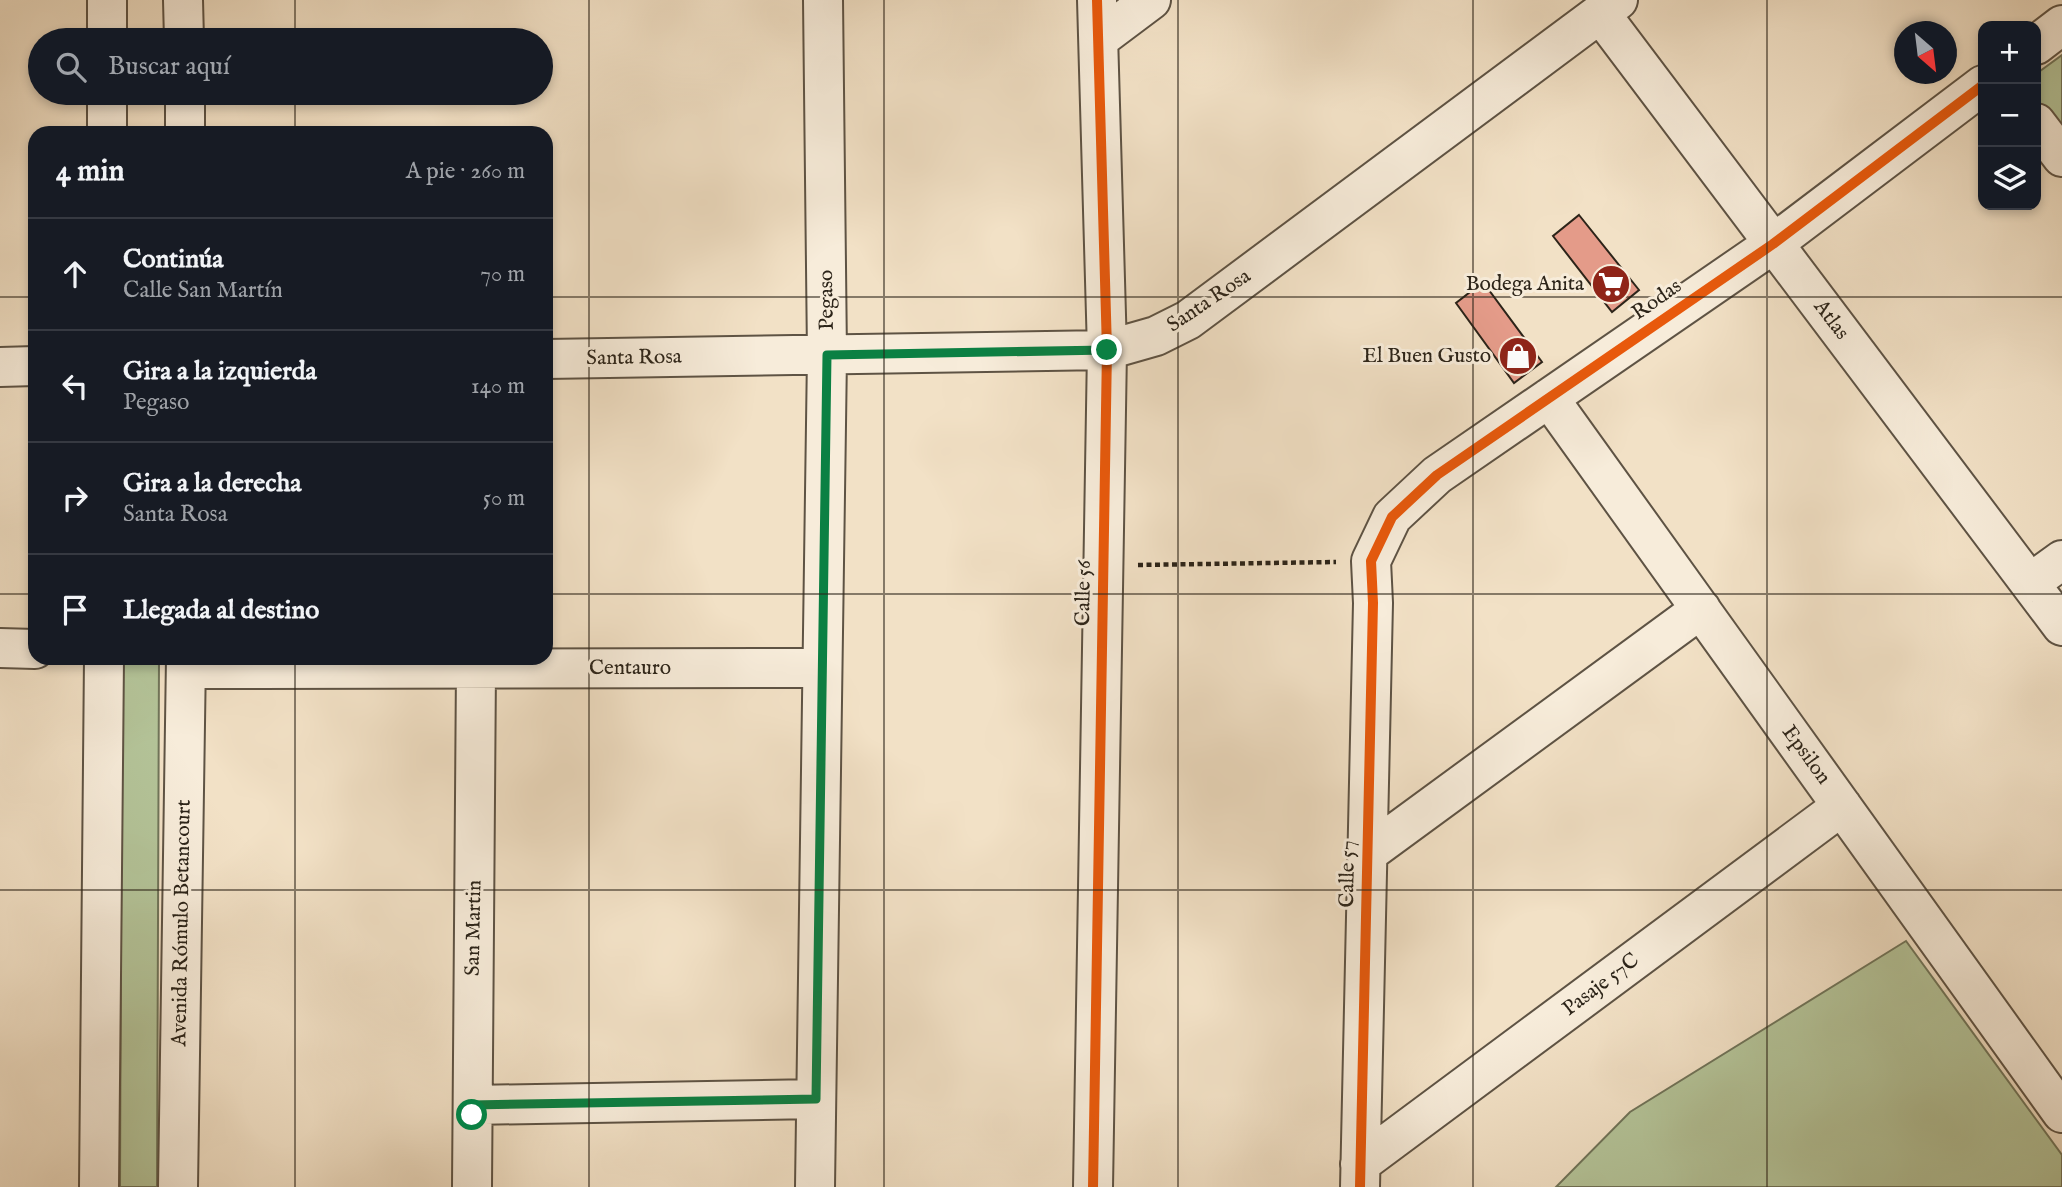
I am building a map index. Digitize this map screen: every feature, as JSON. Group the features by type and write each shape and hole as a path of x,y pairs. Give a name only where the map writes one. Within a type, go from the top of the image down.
{"street":[{"path":"107,0 107,28"},
{"path":"183,0 184,28"},
{"name":"Pegaso","path":"815,1187 827,355 823,0"},
{"name":"Calle 56","path":"1093,1187 1107,350 1097,0"},
{"path":"1099,39 1151,0"},
{"name":"Santa Rosa","path":"553,359 1107,350 1156,336 1188,320 1609,7"},
{"name":"Atlas","path":"1609,7 1773,244 2062,626"},
{"path":"2041,41 2062,25"},
{"name":"Rodas","path":"1371,561 1392,517 1437,475 1773,244 1978,89"},
{"path":"107,105 107,126"},
{"path":"184,105 185,126"},
{"path":"2041,130 2062,157"},
{"path":"0,367 28,366"},
{"name":"Epsilon","path":"1549,398 2062,1113"},
{"path":"2030,583 2062,559"},
{"name":"Calle 57","path":"1360,1175 1373,617 1371,561"},
{"path":"1368,853 1701,609"},
{"path":"0,648 28,649"},
{"path":"99,1187 104,665"},
{"name":"Avenida Rómulo Betancourt","path":"178,1187 186,665"},
{"name":"Centauro","path":"302,665 822,668"},
{"name":"San Martin","path":"472,1187 476,668"},
{"name":"Pasaje 57C","path":"1360,1175 1842,806"},
{"path":"472,1105 816,1099"}],"path":[{"path":"1103,566 1371,561"}],"green space":[{"path":"2062,55 2062,145 2041,117 2041,70"},
{"path":"122,665 159,665 157,1187 120,1187"},
{"path":"1906,941 2062,1155 2062,1187 1556,1187 1630,1112"}],"building":[{"path":"1579,215 1639,290 1612,312 1553,236"},
{"path":"1483,282 1542,362 1514,383 1456,303"}],"cycle path":[{"path":"1093,1187 1107,350 1097,0"},
{"path":"1360,1187 1373,603 1371,561 1392,517 1437,475 1773,244 1978,89"}],"place":[{"name":"Bodega Anita","path":"1611,284"},
{"name":"El Buen Gusto","path":"1518,356"}],"route":[{"path":"472,1115 472,1105 816,1099 827,355 1107,350"}]}
